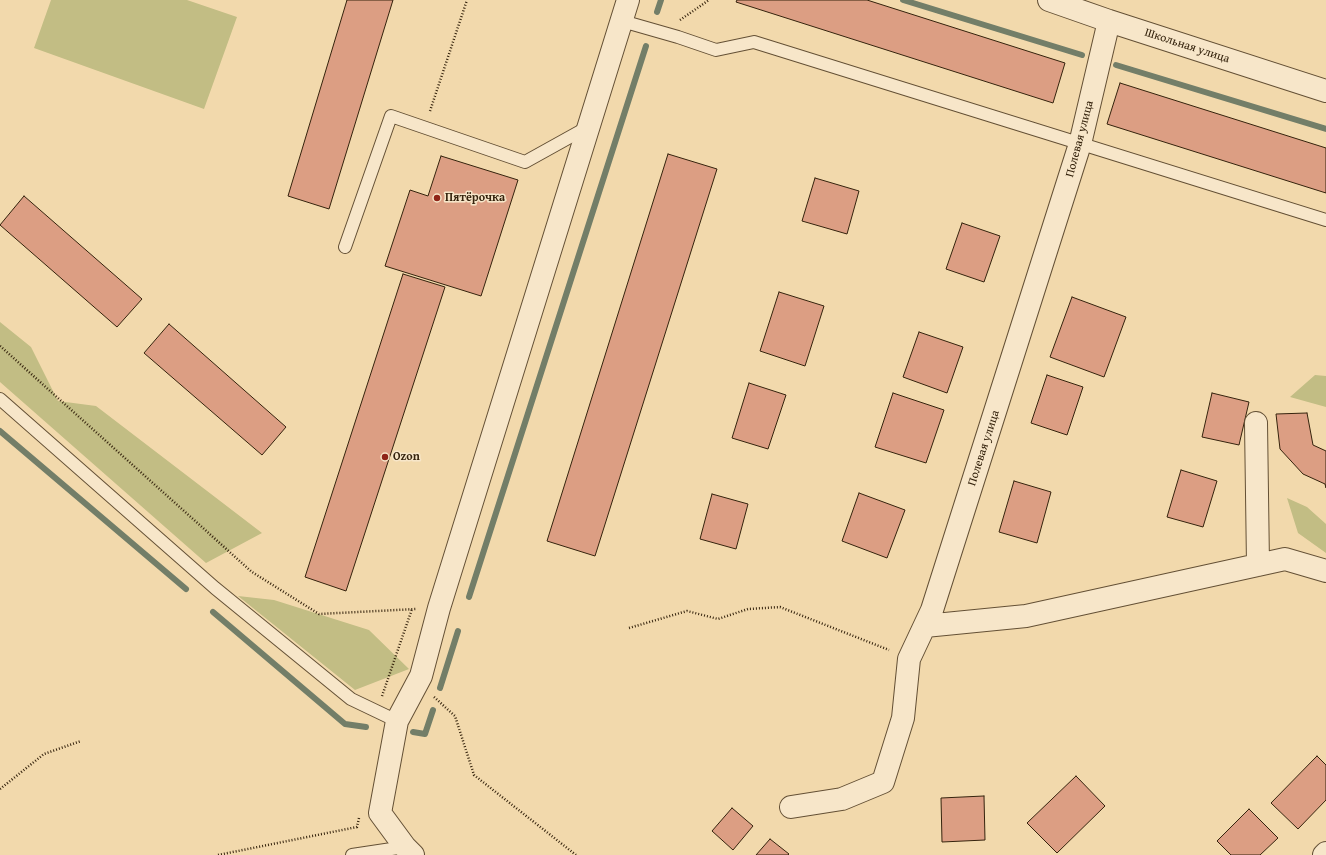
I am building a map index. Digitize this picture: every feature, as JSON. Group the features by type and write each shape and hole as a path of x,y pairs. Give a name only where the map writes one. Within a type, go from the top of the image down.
{"street":[{"path":"409,851 380,813 397,721 421,676 439,608 628,0"},
{"name":"Школьная улица","path":"1049,0 1109,21 1326,91"},
{"name":"Полевая улица","path":"791,807 842,799 883,782 903,718 909,659 932,610 1080,144 1109,21"},
{"path":"1256,423 1258,565"},
{"path":"925,626 1026,616 1285,559 1326,571"}],"lane":[{"path":"622,21 663,32 716,50 754,42 1326,220"},
{"path":"345,247 391,116 526,162 590,126"},
{"path":"0,399 215,588 351,699 397,721"},
{"path":"352,855 409,851"}],"path":[{"path":"424,128 467,0"},
{"path":"663,32 709,0"},
{"path":"0,346 252,572 319,614 439,608"},
{"path":"629,628 687,611 718,619 748,609 780,606 909,659"},
{"path":"376,712 412,609"},
{"path":"421,676 427,691 455,716 474,775 576,855"},
{"path":"0,789 44,754 81,741"},
{"path":"218,855 357,827 360,811"}],"shaded area":[{"path":"51,0 187,0 237,17 204,109 34,48"},
{"path":"0,322 31,347 58,401 96,406 262,533 206,563 0,382"},
{"path":"1315,375 1326,376 1326,407 1290,397"},
{"path":"1287,498 1307,507 1326,524 1326,553 1298,533"},
{"path":"238,596 274,600 369,630 409,669 355,690"}],"building":[{"path":"347,0 393,0 329,209 288,196"},
{"path":"737,0 867,0 1065,63 1053,103 736,2"},
{"path":"1120,83 1326,148 1326,193 1107,124"},
{"path":"668,154 717,169 595,556 547,541"},
{"path":"441,156 518,180 481,296 385,266 410,190 428,196"},
{"path":"815,178 859,191 847,234 802,221"},
{"path":"24,196 142,299 117,327 0,225"},
{"path":"962,223 1000,236 984,282 946,269"},
{"path":"403,274 445,287 346,591 305,577"},
{"path":"779,292 824,306 805,366 760,351"},
{"path":"1072,297 1126,317 1104,377 1050,357"},
{"path":"169,324 286,427 262,455 144,353"},
{"path":"919,332 963,347 947,393 903,377"},
{"path":"1047,375 1083,387 1067,435 1031,423"},
{"path":"749,383 786,395 768,449 732,438"},
{"path":"893,393 944,410 926,463 875,447"},
{"path":"1212,393 1249,402 1239,445 1202,437"},
{"path":"1307,413 1313,445 1326,451 1326,488 1325,484 1303,474 1280,449 1276,414"},
{"path":"1181,470 1217,481 1203,527 1167,517"},
{"path":"1014,481 1051,492 1037,543 999,532"},
{"path":"859,493 905,510 887,558 842,541"},
{"path":"712,494 748,504 736,549 700,539"},
{"path":"1317,756 1326,765 1326,800 1298,829 1271,803"},
{"path":"1076,776 1105,806 1057,853 1027,823"},
{"path":"984,796 985,840 942,842 941,798"},
{"path":"732,808 753,826 733,850 712,831"},
{"path":"1249,809 1278,838 1260,855 1231,855 1217,841"},
{"path":"770,839 789,854 756,855"}],"waterway":[{"path":"657,12 661,0"},
{"path":"903,0 1082,55"},
{"path":"469,597 646,46"},
{"path":"1116,65 1326,129"},
{"path":"0,431 186,589"},
{"path":"213,612 345,724 366,727"},
{"path":"440,688 458,631"},
{"path":"413,732 425,734 433,710"}],"place":[{"name":"Пятёрочка","path":"437,198"},
{"name":"Ozon","path":"385,457"}]}
